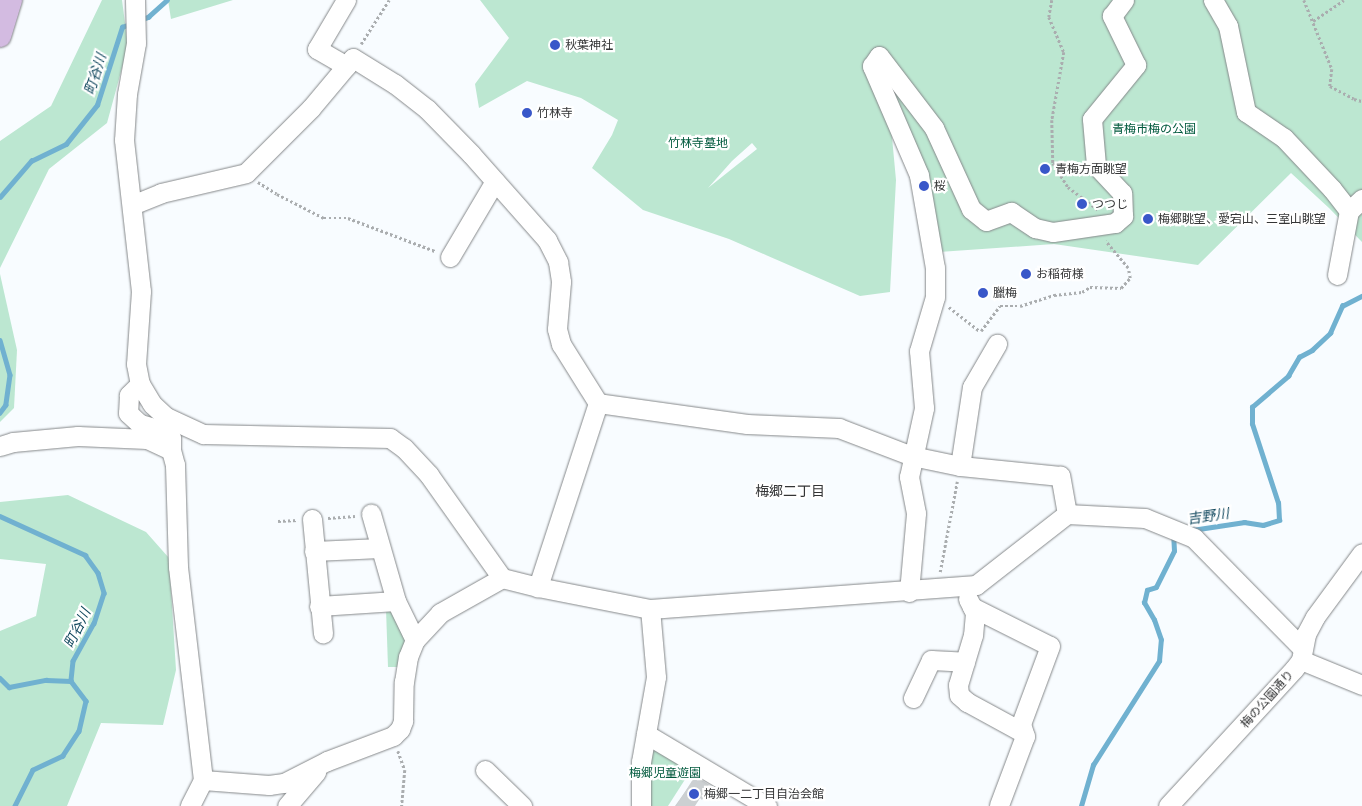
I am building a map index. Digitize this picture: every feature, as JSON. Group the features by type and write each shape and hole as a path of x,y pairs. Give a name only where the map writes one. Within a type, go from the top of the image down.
{"main road":[{"path":"0,36 11,0"}],"street":[{"path":"135,0 136,43 127,94 124,140 141,291 136,364 140,384 157,410 203,434 390,438 404,448 430,476 502,578 650,609 937,590 976,585 1067,514 1145,518 1194,538 1302,654 1362,685"},
{"path":"346,0 317,49 395,84 427,109 495,181 547,240 558,262 561,282 557,329 561,344 598,403 747,424 839,428 912,456 960,466 1060,476 1067,514"},
{"path":"909,592 916,513 909,477 912,456 924,408 919,351 935,297 935,268 919,175 872,66 879,56 934,128 971,209 986,220 1011,212 1035,228 1053,232 1115,223 1123,216 1122,193 1096,165 1092,119 1136,65 1112,16 1124,0"},
{"path":"1213,0 1228,26 1246,112 1284,138 1332,189 1356,205 1337,275"},
{"path":"132,205 161,193 246,173 310,108 349,62"},
{"path":"450,257 495,181"},
{"path":"960,466 972,387 998,344"},
{"path":"140,384 129,394 128,413 140,424 161,430 171,438 171,450 175,465 178,567 203,780 190,806"},
{"path":"538,587 598,403"},
{"path":"0,446 13,442 78,436 147,439 171,450"},
{"path":"371,514 396,600 415,640"},
{"path":"312,519 323,633"},
{"path":"314,551 380,548"},
{"name":"梅の公園通り","path":"1168,806 1284,681 1302,654 1315,617 1362,553"},
{"path":"203,780 269,785 284,783 327,760 393,736 400,729 403,721 404,682 408,657 415,640 440,613 502,578"},
{"path":"962,587 975,613 973,636 958,685 959,695 962,699 1022,732"},
{"path":"319,606 396,600"},
{"path":"972,607 1050,646 1021,724 1022,732 1025,736 998,805"},
{"path":"641,806 641,762 656,677 650,609"},
{"path":"913,698 931,660 965,662"},
{"path":"646,734 767,806"},
{"path":"287,806 327,760"},
{"path":"485,770 522,806"}],"path":[{"path":"349,62 389,0"},
{"path":"981,331 1000,306 1020,306 1054,295 1082,292 1090,287 1122,288 1130,278 1128,268 1104,239 1115,223 1068,187 1053,163 1052,120 1064,52 1049,17 1052,0"},
{"path":"1304,0 1332,69 1330,86 1354,99 1362,101"},
{"path":"1313,21 1344,0"},
{"path":"246,173 277,194 324,218 348,218 450,257"},
{"path":"935,297 998,344"},
{"path":"937,590 960,466"},
{"path":"393,736 405,770 402,806"}],"green space":[{"path":"102,0 122,0 128,46 107,123 49,169 0,268 0,141 51,106"},
{"path":"168,0 233,0 171,19"},
{"path":"480,0 1362,0 1362,242 1291,173 1198,265 1054,244 939,252 889,105 896,180 890,292 860,296 729,239 643,210 592,168 612,135 618,120 581,98 527,81 479,108 475,84 509,38","holes":["752,143 757,149 708,188 732,161"]},
{"path":"0,274 17,350 14,408 0,422"},
{"path":"68,495 146,532 169,558 176,670 163,725 101,723 67,806 0,806 0,631 36,616 46,564 0,559 0,502"},
{"path":"395,607 407,638 398,667 388,667 386,609"},
{"name":"梅郷児童遊園","path":"649,746 693,767 668,806 648,806"}],"building":[{"path":"695,776 711,786 702,800 700,798 695,806 676,806"}],"waterway":[{"name":"町谷川","path":"140,20 148,17 167,0"},
{"name":"町谷川","path":"0,197 31,161 66,144 97,105 122,27 130,24"},
{"name":"吉野川","path":"1192,530 1244,522 1263,525 1279,520 1278,503 1252,424 1252,407 1288,376 1299,357 1312,350 1330,333 1342,306 1362,296"},
{"name":"町谷川","path":"0,340 10,375 6,405 0,413"},
{"name":"町谷川","path":"0,516 85,555 98,573 104,593 94,623 73,661 71,681 86,701 79,731 63,756 33,770 15,806"},
{"name":"吉野川","path":"1081,806 1093,765 1159,661 1161,640 1154,620 1144,603 1147,590 1156,587 1174,551 1173,534"},
{"path":"0,678 9,687 46,680 71,681"}],"place":[{"name":"秋葉神社","path":"555,45"},
{"name":"竹林寺","path":"527,113"},
{"name":"青梅方面眺望","path":"1045,169"},
{"name":"桜","path":"924,186"},
{"name":"つつじ","path":"1082,204"},
{"name":"梅郷眺望、愛宕山、三室山眺望","path":"1148,219"},
{"name":"お稲荷様","path":"1026,274"},
{"name":"臘梅","path":"983,293"},
{"name":"梅郷一二丁目自治会館","path":"694,794"}],"district":[{"name":"梅郷二丁目","path":"790,491"}],"park label":[{"name":"青梅市梅の公園","path":"1154,129"},
{"name":"竹林寺墓地","path":"698,143"}]}
